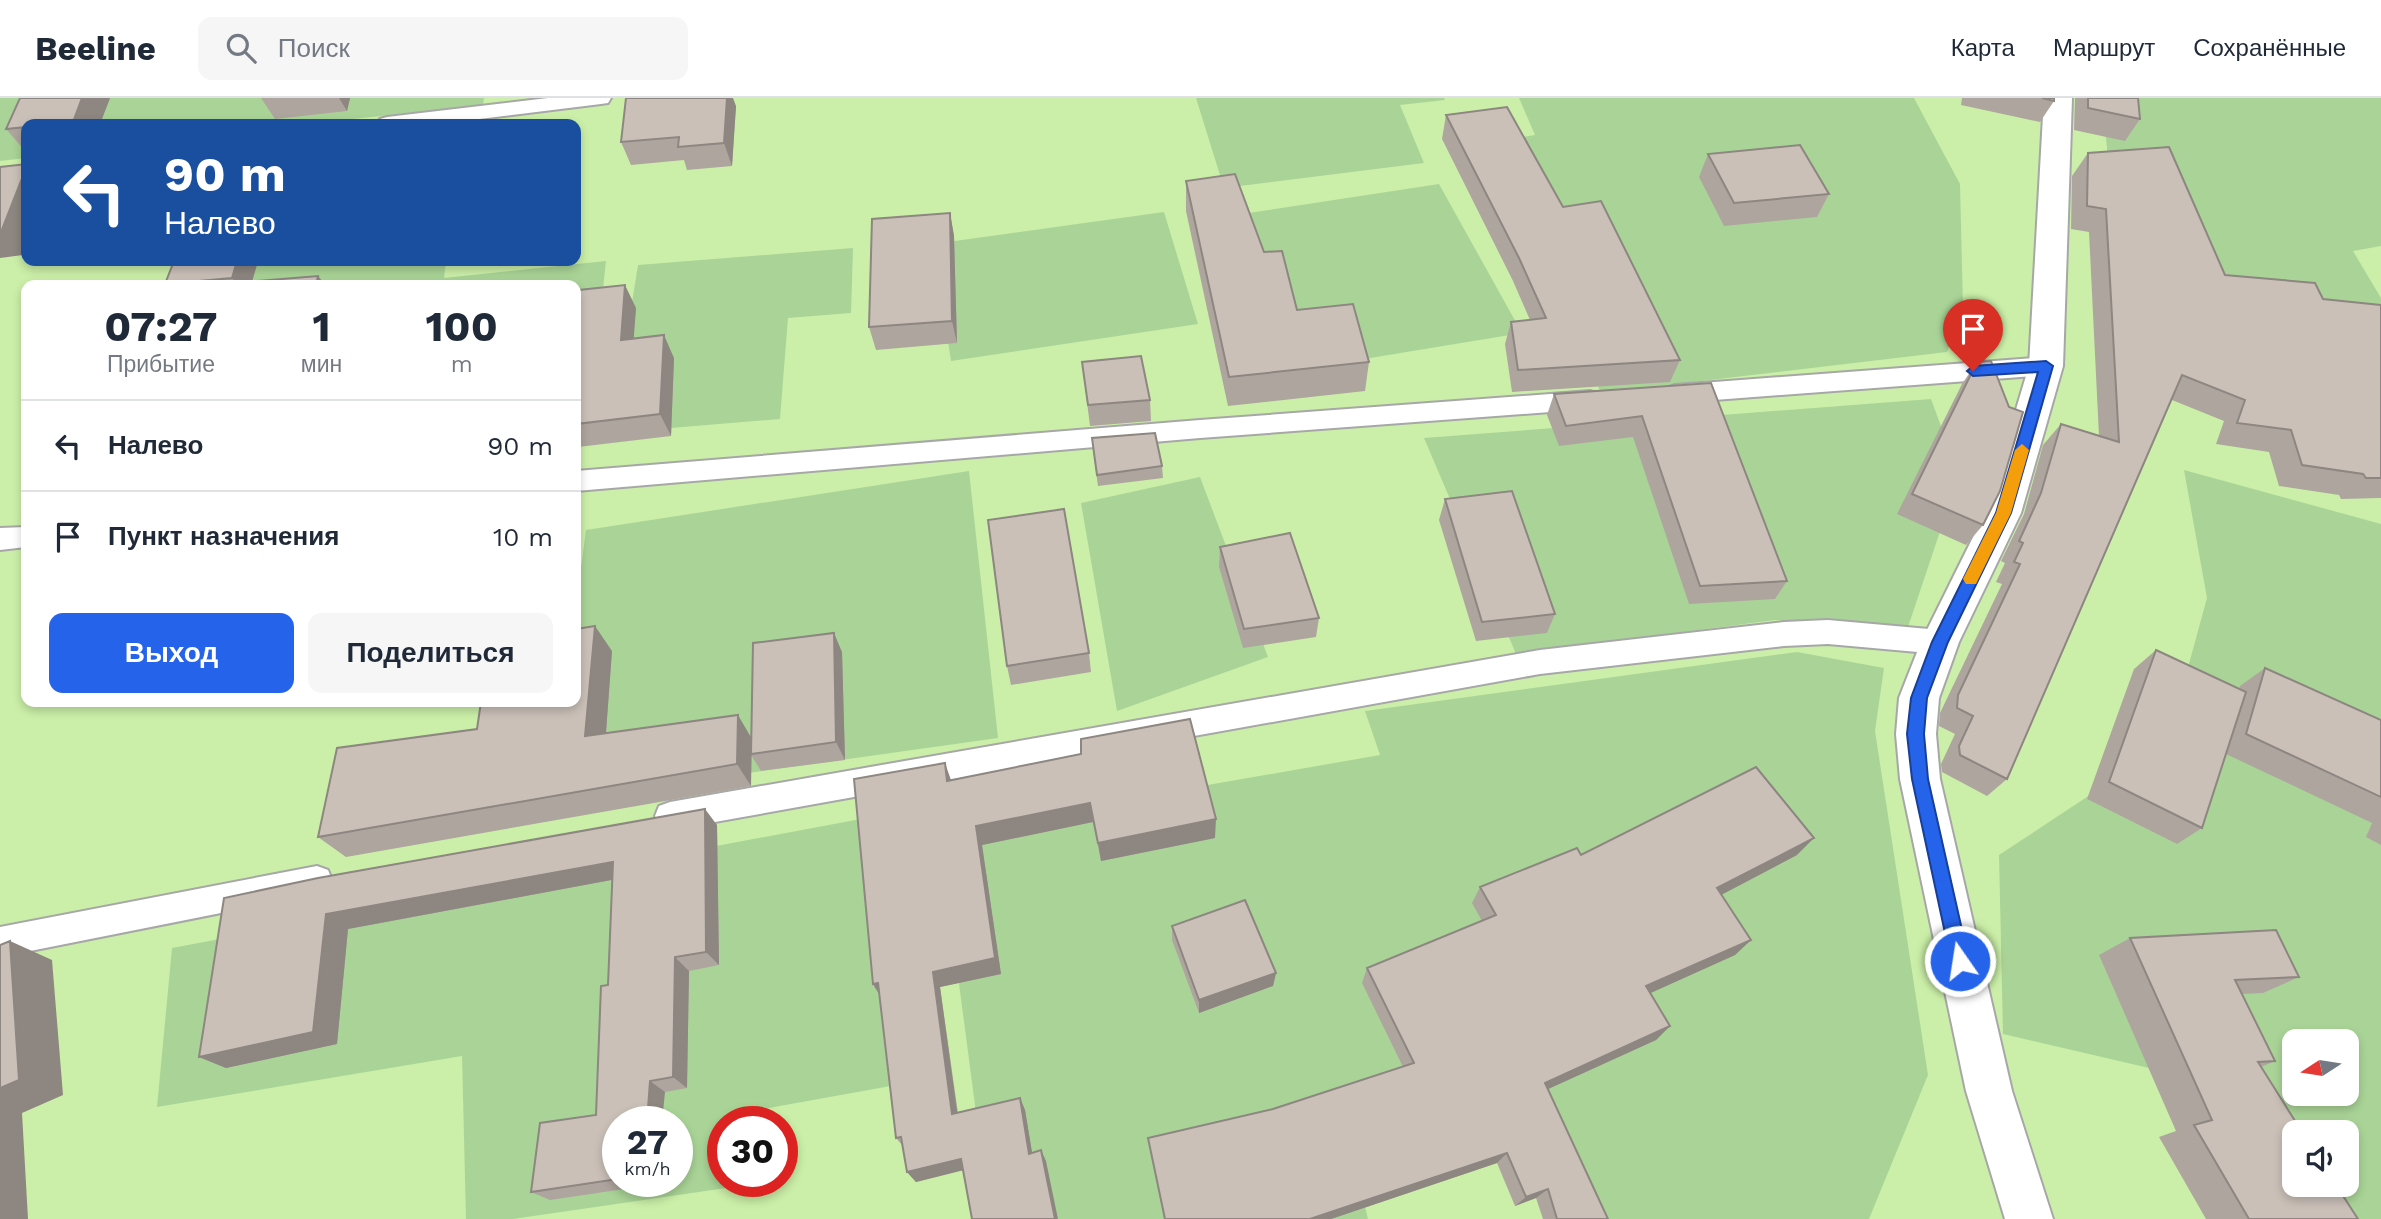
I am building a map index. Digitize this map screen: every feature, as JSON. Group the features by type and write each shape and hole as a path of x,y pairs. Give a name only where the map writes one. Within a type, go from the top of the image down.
{"street":[{"path":"2029,1219 1989,1091 1920,779 1916,734 1919,698 1940,642 2003,513 2046,366 2057,98"}],"lane":[{"path":"428,119 601,98"},
{"path":"1647,396 2046,366"},
{"path":"581,481 1173,431 1620,398"},
{"path":"0,539 21,537"},
{"path":"642,821 1539,662 1784,634 1828,632 1940,642"},
{"path":"0,942 343,875"}],"green space":[{"path":"0,98 2381,98 2381,1219 0,1219"},
{"path":"0,98 484,98 483,105 353,119 21,119 21,159 0,161"},
{"path":"1196,98 1445,100 1400,105 1424,163 1224,188"},
{"path":"1519,98 1914,98 1960,184 1963,308 1947,352 1601,393 1488,142 1535,135"},
{"path":"2102,98 2381,98 2381,246 2353,251 2381,298 2381,339 2122,300"},
{"path":"1439,184 1522,333 1261,376 1216,218"},
{"path":"1164,212 1198,324 951,361 933,244"},
{"path":"853,248 851,313 788,318 780,419 611,433 638,265"},
{"path":"606,261 598,335 581,337 581,280 201,280 206,266 445,266 444,278 581,266 581,264"},
{"path":"1931,399 1959,475 1908,627 1775,620 1516,654 1424,438"},
{"path":"2184,470 2381,524 2381,1219 2272,1219 2192,1078 2003,1034 1999,855 2167,744 2207,598"},
{"path":"969,471 998,738 549,801 575,707 581,707 581,568 586,530"},
{"path":"1200,477 1268,657 1117,711 1081,503"},
{"path":"1797,652 1884,668 1875,731 1928,1075 1869,1219 1562,1219 1523,1141 1361,1190 1368,1219 990,1219 939,832 1380,755 1365,711"},
{"path":"898,812 935,1078 780,1106 707,1106 707,1191 693,1193 693,1106 602,1106 602,1197 664,1197 513,1219 466,1219 462,1056 157,1107 172,948"}],"building":[{"path":"20,98 82,98 74,119 21,119 21,128 6,129"},
{"path":"626,98 727,98 724,143 678,147 679,137 621,142"},
{"path":"2088,98 2138,98 2140,119 2088,108"},
{"path":"1507,107 1563,207 1601,201 1680,360 1518,370 1511,322 1546,318 1519,258 1446,115"},
{"path":"1800,145 1829,194 1734,203 1708,154"},
{"path":"2169,147 2225,275 2315,283 2323,299 2381,305 2381,478 2366,478 2363,474 2302,465 2291,430 2237,423 2245,400 2182,375 2007,779 1960,755 1959,746 1973,716 1957,708 1958,695 2020,564 2014,562 2023,543 2019,541 2041,493 2061,424 2119,442 2106,209 2087,206 2088,153"},
{"path":"21,165 21,181 1,232 0,232 0,167"},
{"path":"1235,174 1264,252 1282,251 1297,310 1353,304 1369,362 1229,377 1186,181"},
{"path":"950,213 952,321 869,327 872,219"},
{"path":"172,266 236,266 232,278 167,280"},
{"path":"318,276 317,280 269,280"},
{"path":"625,285 621,340 664,335 660,414 581,423 581,290"},
{"path":"1141,356 1150,400 1088,405 1082,362"},
{"path":"1991,361 2009,407 2023,412 2000,491 1983,525 1912,494 1977,362"},
{"path":"1711,383 1787,581 1700,586 1642,416 1566,426 1554,394"},
{"path":"1155,433 1162,466 1097,475 1092,438"},
{"path":"1512,491 1555,614 1482,622 1445,499"},
{"path":"1064,509 1089,653 1007,666 988,520"},
{"path":"1290,533 1319,618 1244,629 1220,547"},
{"path":"595,626 585,736 738,715 737,764 318,837 337,748 477,729 480,707 581,707 581,628"},
{"path":"834,633 836,742 751,754 753,643"},
{"path":"2156,650 2246,692 2202,828 2109,782"},
{"path":"2265,668 2381,720 2381,797 2246,734"},
{"path":"1190,719 1216,819 1098,843 1090,803 976,826 995,958 933,972 952,1114 1020,1098 1029,1154 1041,1150 1055,1219 972,1219 961,1159 907,1172 901,1137 896,1138 878,983 873,984 854,779 945,763 947,781 1081,754 1081,739"},
{"path":"1756,767 1814,838 1717,888 1751,940 1646,986 1670,1026 1545,1083 1608,1219 1557,1219 1548,1189 1526,1197 1507,1153 1310,1219 1165,1219 1148,1138 1273,1109 1414,1063 1367,968 1496,915 1480,887 1577,848 1581,855"},
{"path":"705,809 706,952 675,957 673,1077 650,1081 648,1106 602,1106 602,1181 531,1192 540,1123 596,1115 601,986 608,985 613,862 326,914 313,1032 199,1057 224,898 318,878"},
{"path":"1245,900 1276,973 1199,1000 1172,926"},
{"path":"2276,930 2299,977 2235,980 2275,1061 2258,1062 2282,1100 2282,1106 2286,1106 2294,1120 2282,1120 2282,1197 2344,1197 2358,1219 2249,1219 2194,1125 2212,1120 2130,938"},
{"path":"10,941 19,1080 0,1088 0,945"}],"slow traffic":[{"path":"1971,579 2003,513 2022,450"}],"route":[{"path":"1960,961 1920,779 1916,734 1919,698 1940,642 2003,513 2046,366 1973,371"}]}
